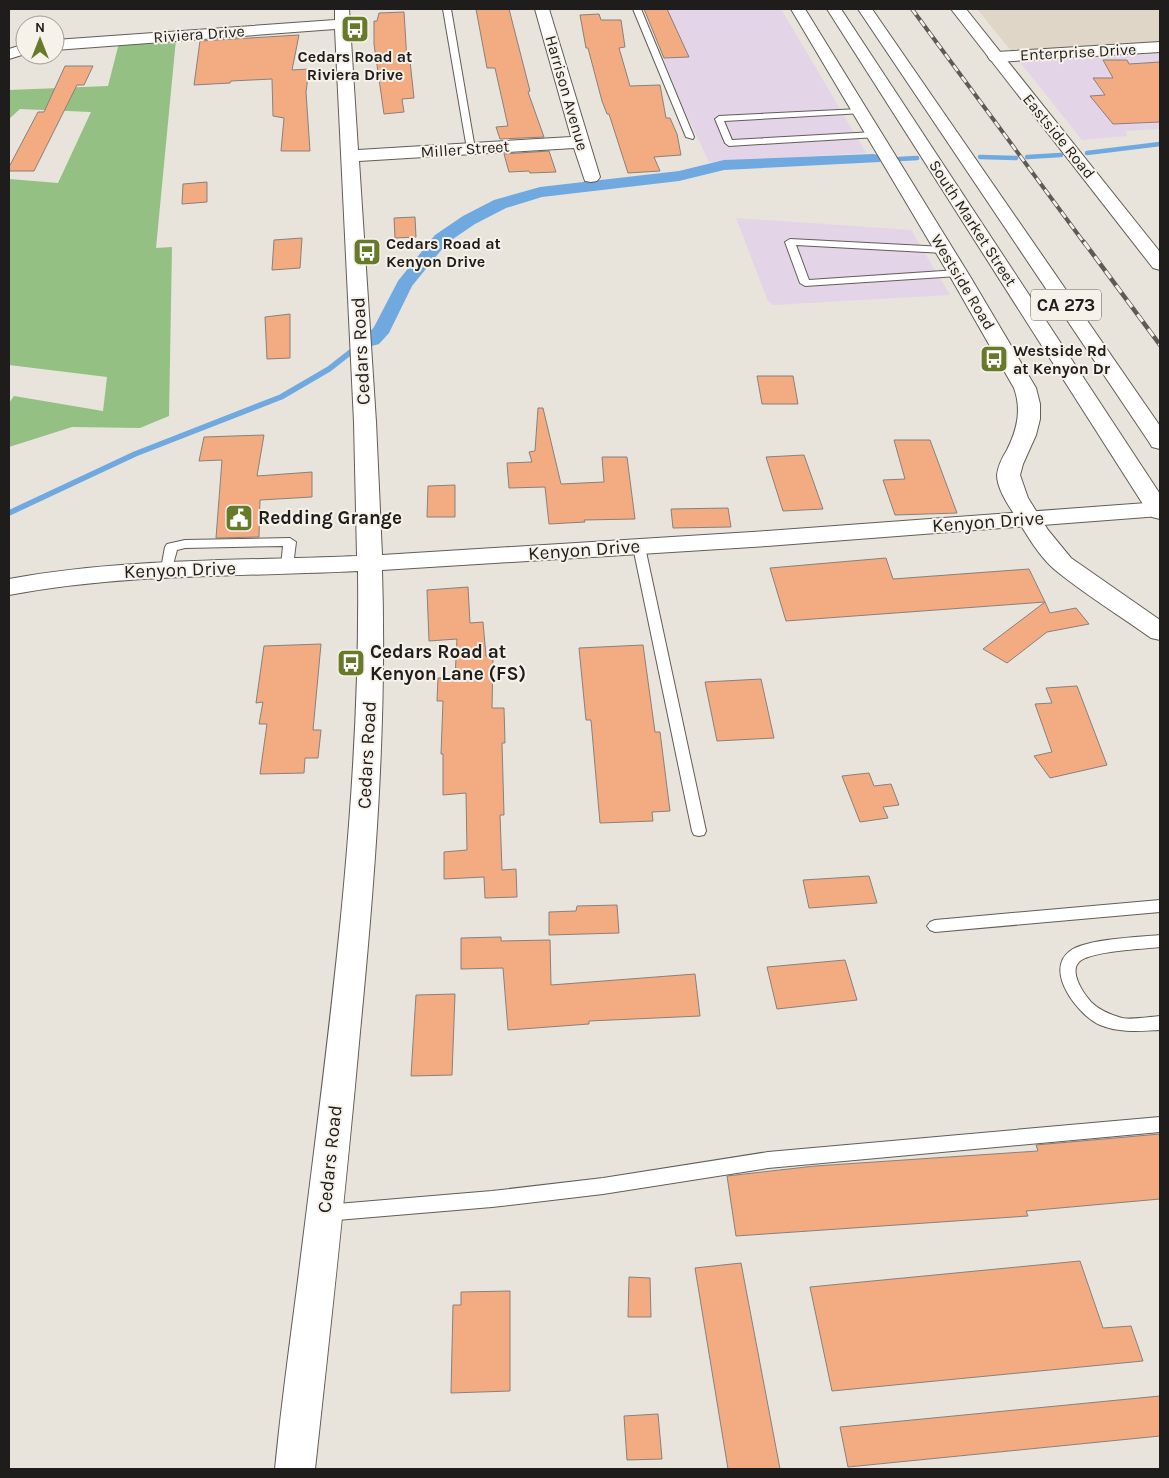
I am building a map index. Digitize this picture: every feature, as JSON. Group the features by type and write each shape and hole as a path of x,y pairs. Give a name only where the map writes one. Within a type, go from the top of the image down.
{"street":[{"name":"Harrison Avenue","path":"542,9 590,177"},
{"name":"Westside Road","path":"798,9 1018,375 1030,403 1030,418 1028,430 1012,461 1009,478 1013,493 1052,552 1067,568 1160,632"},
{"name":"South Market Street","path":"834,9 1160,510"},
{"name":"South Market Street","path":"865,9 1160,442"},
{"name":"Eastside Road","path":"958,9 1160,264"},
{"name":"Riviera Drive","path":"65,43 342,16"},
{"name":"Cedars Road","path":"295,1469 344,1034 368,760 370,564 361,345 342,16"},
{"name":"Enterprise Drive","path":"996,57 1160,47"},
{"name":"Miller Street","path":"349,156 581,142"},
{"name":"Kenyon Drive","path":"9,587 75,576 167,569 370,564 1160,510"}],"lane":[{"path":"447,9 471,149"},
{"path":"637,9 671,96 690,137"},
{"path":"860,111 719,118 729,143 874,135"},
{"path":"944,250 790,242 806,283 958,273"},
{"path":"639,547 698,832"},
{"path":"935,926 1160,906"},
{"path":"1160,941 1097,948 1075,956 1068,966 1069,981 1086,1006 1103,1019 1124,1025 1160,1023"},
{"path":"324,1213 515,1197 708,1172 768,1160 1160,1124"}],"shaded area":[{"path":"644,9 781,9 866,153 709,162 682,105"},
{"path":"977,9 1160,9 1160,42 1012,52"},
{"path":"1160,42 1160,129 1125,131 1127,136 1082,140 1012,52"},
{"path":"736,218 911,230 950,295 773,305 768,301"}],"green space":[{"path":"176,39 156,248 172,247 169,416 140,428 72,427 9,447 9,403 14,396 103,411 107,377 9,365 9,179 58,183 91,112 20,109 9,119 9,90 108,86 119,43"}],"building":[{"path":"476,9 509,9 530,91 528,92 544,137 500,139 496,127 508,126 495,68 487,68"},
{"path":"644,9 667,9 689,57 664,58"},
{"path":"404,12 407,61 410,61 414,98 402,99 404,112 384,114 374,44 374,21 377,21 379,13"},
{"path":"599,14 601,20 621,20 625,47 619,48 630,86 660,85 666,118 670,118 677,134 681,155 654,157 660,171 628,173 609,114 607,114 602,101 588,48 586,48 580,15"},
{"path":"299,35 292,70 309,69 306,92 310,151 281,151 284,118 273,116 272,79 194,85 200,41"},
{"path":"1103,60 1127,60 1129,64 1160,62 1160,122 1113,124 1090,96 1105,95 1093,78 1113,78"},
{"path":"65,66 93,66 84,85 77,85 34,171 9,171 9,167 38,112 44,112"},
{"path":"549,151 556,172 509,172 504,154"},
{"path":"207,182 207,202 182,204 183,184"},
{"path":"415,217 416,237 395,238 394,218"},
{"path":"302,238 300,268 272,270 274,240"},
{"path":"290,314 290,358 267,359 265,317"},
{"path":"757,376 793,376 798,404 762,404"},
{"path":"538,408 543,408 561,484 604,482 602,457 627,457 635,519 584,520 585,522 549,524 545,487 509,488 507,463 532,462 529,452 535,451"},
{"name":"Redding Grange","path":"264,435 257,476 312,472 312,497 260,500 259,537 216,538 222,460 199,461 204,437"},
{"path":"894,440 930,440 957,513 895,515 883,480 905,479"},
{"path":"804,455 823,509 783,511 766,457"},
{"path":"455,485 455,517 427,517 428,486"},
{"path":"728,508 731,527 673,528 671,509"},
{"path":"886,558 893,579 1029,569 1045,602 786,621 770,568"},
{"path":"468,587 470,623 483,622 486,656 493,656 492,708 504,708 505,743 502,743 504,815 500,815 502,870 516,869 517,897 485,898 484,877 444,879 444,852 467,850 466,793 443,795 443,754 441,754 443,701 437,701 438,678 455,678 457,639 429,641 427,590"},
{"path":"1045,602 1050,613 1076,608 1089,624 1047,632 1007,663 983,649"},
{"path":"321,644 313,730 321,730 318,758 305,758 304,773 260,774 267,724 259,724 263,702 256,703 264,646"},
{"path":"643,645 655,732 660,732 670,811 652,812 653,821 600,823 591,720 586,720 579,648"},
{"path":"761,679 774,738 717,741 705,682"},
{"path":"1077,686 1107,765 1050,778 1034,756 1052,752 1035,704 1052,703 1046,688"},
{"path":"869,773 874,786 891,784 899,805 883,807 888,818 860,822 842,776"},
{"path":"869,876 877,903 809,908 803,880"},
{"path":"617,905 619,933 549,935 549,912 576,911 577,906"},
{"path":"501,937 501,941 550,940 551,985 695,974 700,1016 589,1021 589,1024 508,1030 503,968 461,969 461,938"},
{"path":"845,960 857,1000 777,1009 767,967"},
{"path":"455,994 452,1075 411,1076 416,995"},
{"path":"1160,1134 1160,1199 1026,1211 1028,1216 736,1236 727,1176 815,1166 1038,1151 1036,1145"},
{"path":"1080,1261 1103,1328 1131,1326 1143,1361 832,1391 810,1287"},
{"path":"741,1263 780,1469 728,1469 695,1268"},
{"path":"629,1277 650,1278 651,1317 628,1317"},
{"path":"510,1291 510,1391 451,1393 453,1305 461,1305 461,1292"},
{"path":"1160,1396 1160,1436 848,1467 840,1427"},
{"path":"658,1414 662,1459 627,1460 624,1416"}],"waterway":[{"path":"1087,153 1160,144"},
{"path":"1027,157 1061,155"},
{"path":"980,157 1016,158"},
{"path":"899,159 917,158"},
{"path":"372,340 382,329 404,285 441,239 469,220 500,204 540,192 679,176 724,165 874,159"},
{"path":"9,513 135,454 281,397 329,369 352,351"}],"railway":[{"path":"912,9 1085,244"},
{"path":"1084,242 1160,345"}],"place":[{"name":"Cedars Road at Riviera Drive","path":"355,29"},
{"name":"Cedars Road at Kenyon Drive","path":"367,252"},
{"name":"Westside Rd at Kenyon Dr","path":"994,359"},
{"name":"Redding Grange","path":"239,518"},
{"name":"Cedars Road at Kenyon Lane (FS)","path":"351,663"}]}
